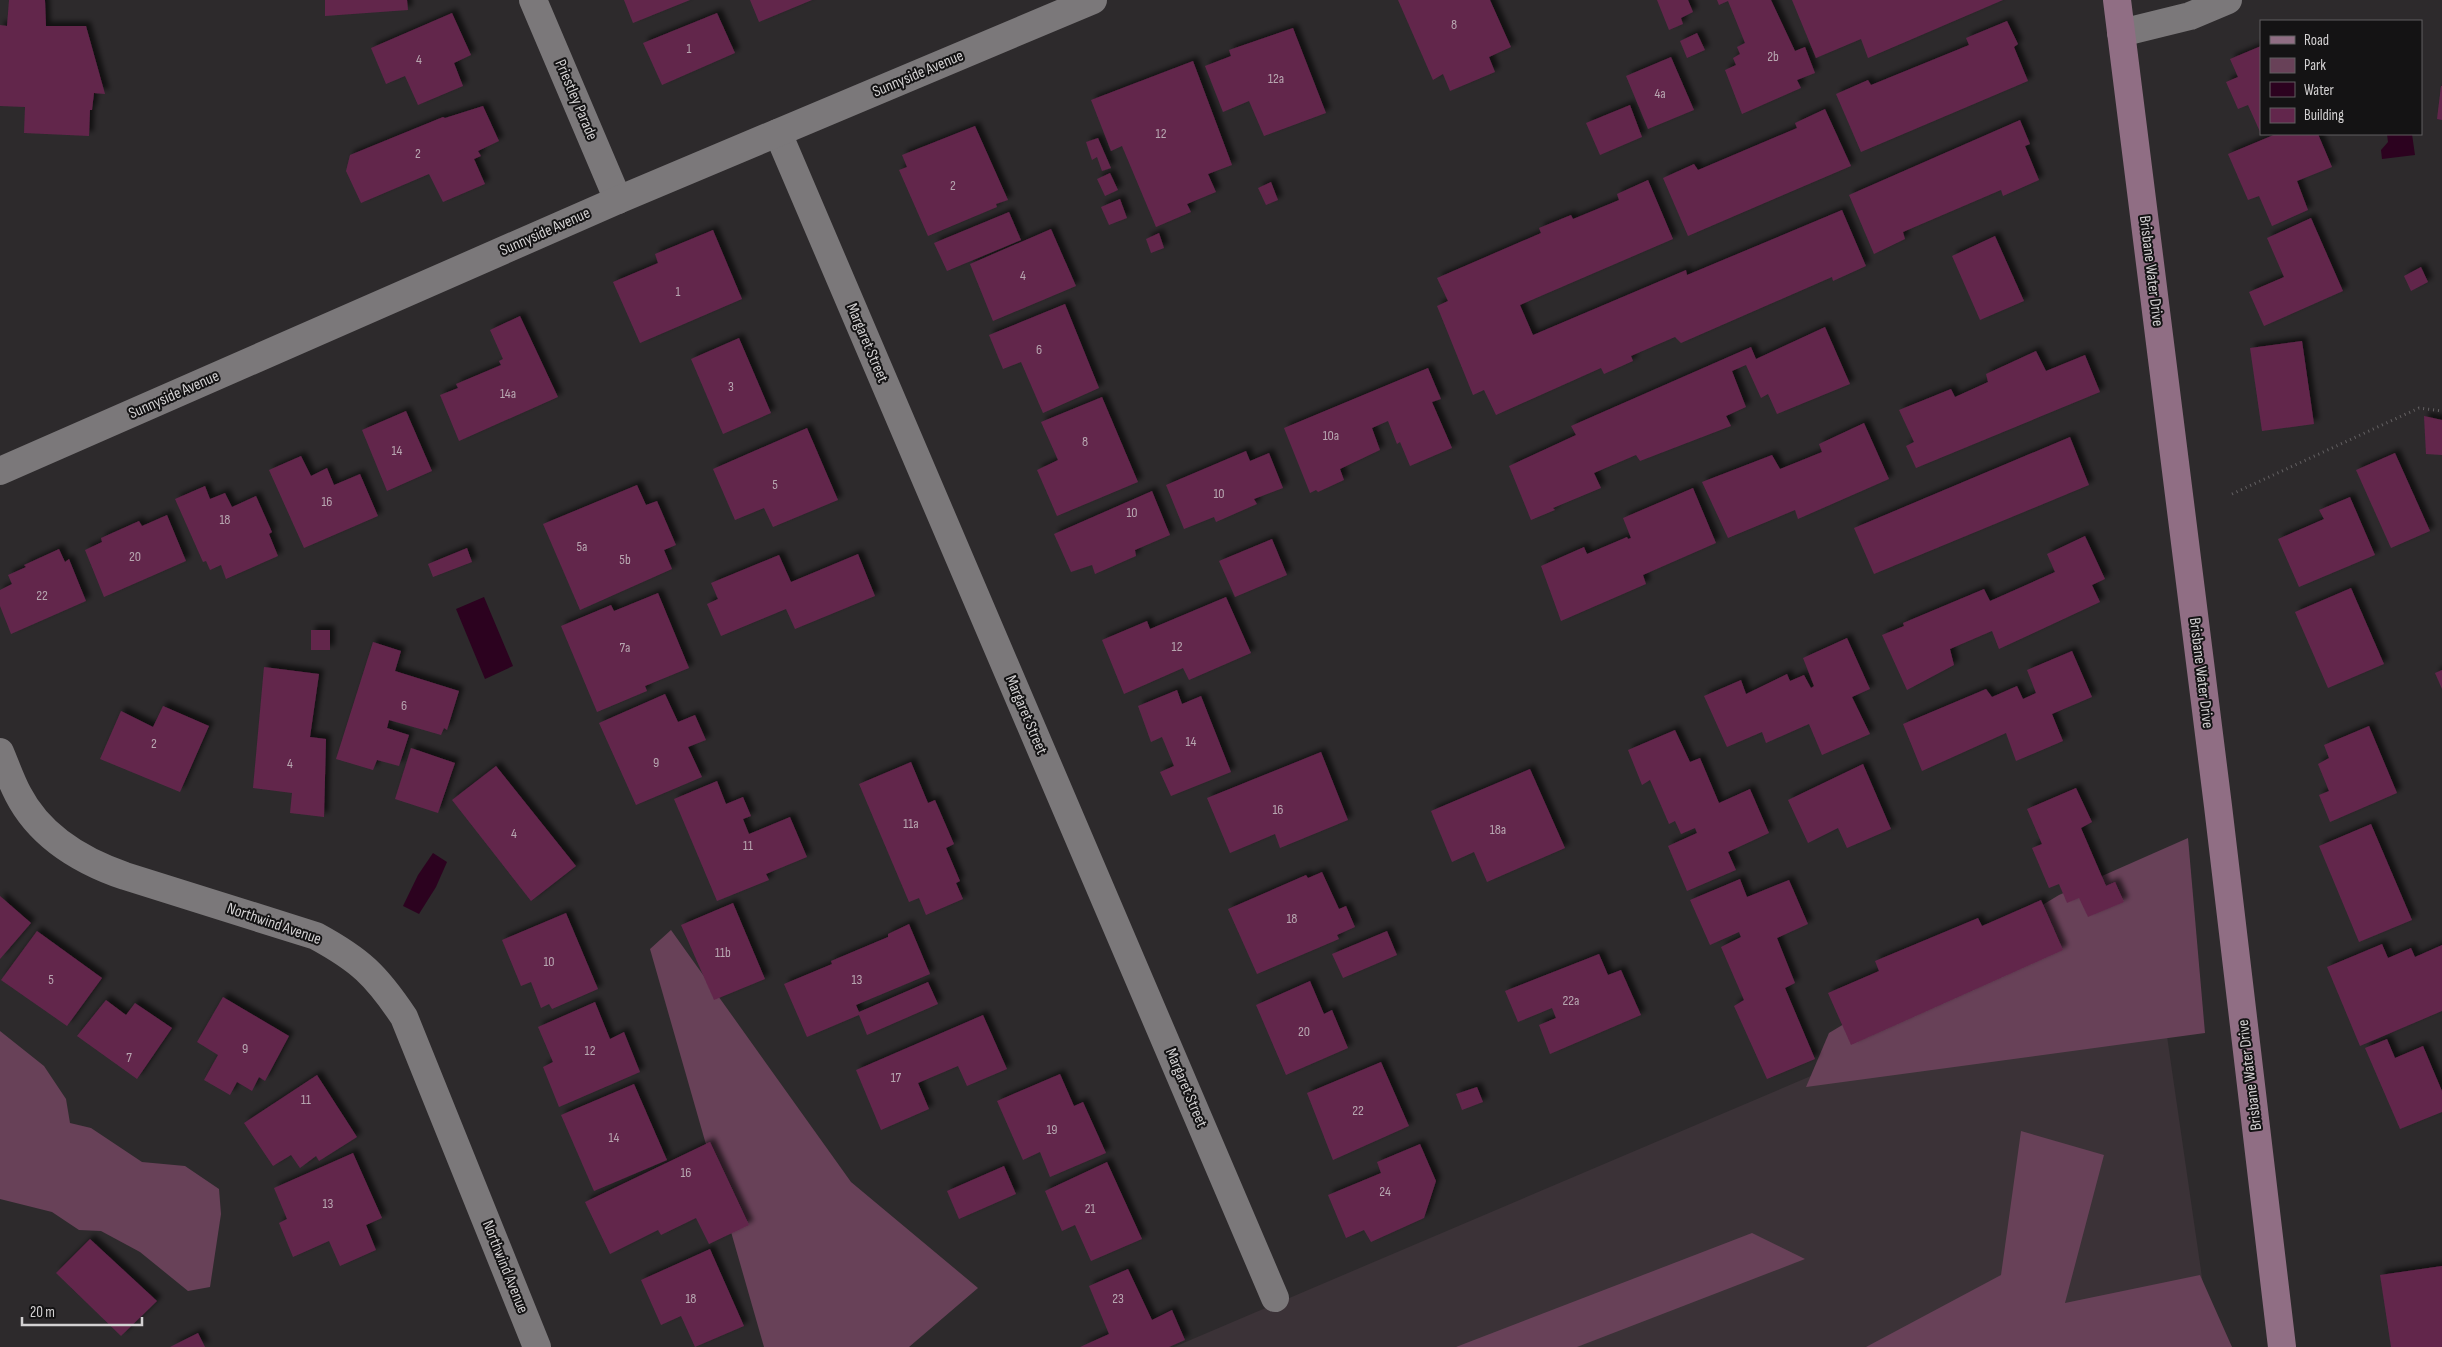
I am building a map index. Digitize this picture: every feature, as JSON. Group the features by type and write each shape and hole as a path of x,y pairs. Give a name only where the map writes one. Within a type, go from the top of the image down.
{"main road":[{"name":"Brisbane Water Drive","path":"2117,0 2218,806 2282,1347"}],"street":[{"name":"Priestley Parade","path":"533,0 618,200"},
{"name":"Sunnyside Avenue","path":"0,472 618,200 1093,0"},
{"path":"2122,34 2190,16 2228,0"},
{"name":"Margaret Street","path":"778,133 1275,1298"},
{"name":"Northwind Avenue","path":"0,752 24,803 41,827 69,851 97,866 118,874 316,936 341,950 370,972 385,989 404,1017 533,1346"}],"path":[{"path":"2232,494 2419,408 2442,411"}],"shaded area":[{"path":"2159,981 2207,1312 2047,1347 1174,1347 1851,1059"}],"green space":[{"path":"2188,838 2205,1033 1806,1087 1829,1033 2059,895"},
{"path":"671,930 851,1182 978,1288 909,1347 764,1347 650,949"},
{"path":"0,1031 44,1066 66,1099 70,1123 91,1128 142,1162 185,1166 219,1189 221,1214 210,1287 188,1291 140,1252 101,1231 79,1230 52,1212 0,1199"},
{"path":"2021,1131 2104,1155 2065,1303 2200,1275 2232,1347 1866,1347 2001,1275"},
{"path":"1752,1233 1805,1259 1577,1347 1456,1347"}],"water":[{"path":"2387,135 2412,135 2415,155 2382,159 2381,150 2388,142"},
{"path":"484,597 513,666 485,679 456,609"},
{"path":"433,853 447,862 436,887 419,914 403,906 418,875"}],"building":[{"path":"9,0 45,0 46,26 86,26 105,94 94,93 92,110 90,110 89,136 24,133 25,107 0,106 0,25 7,26"},
{"path":"325,0 407,0 408,10 325,16"},
{"path":"624,0 690,0 633,23"},
{"path":"750,0 812,0 759,22"},
{"path":"1398,0 1490,0 1511,47 1489,57 1495,72 1450,91 1443,74 1433,80"},
{"path":"1657,0 1688,0 1693,12 1681,18 1683,24 1669,30"},
{"path":"1717,0 1771,0 1795,51 1805,47 1815,73 1797,80 1801,88 1742,114 1725,70 1736,65 1733,58 1740,54 1737,47 1745,43 1728,1 1719,5"},
{"path":"1792,0 2003,0 1868,58 1861,39 1816,58"},
{"path":"452,13 471,55 454,63 463,86 418,105 405,76 386,84 371,48"},
{"path":"717,13 735,53 662,85 643,43"},
{"path":"2007,21 2018,44 2014,47 2028,81 1861,152 1836,94 1868,80 1871,85 1969,45 1966,38"},
{"path":"1293,28 1326,113 1264,136 1249,101 1223,112 1205,66 1231,56 1229,50"},
{"path":"1697,33 1705,50 1687,58 1680,41"},
{"path":"2260,46 2260,132 2248,105 2238,109 2226,82 2238,77 2230,59"},
{"path":"1671,57 1694,110 1648,129 1626,76"},
{"path":"1193,61 1232,165 1208,174 1216,192 1187,204 1191,212 1156,227 1122,146 1111,151 1091,100"},
{"path":"2442,86 2442,120 2437,119"},
{"path":"1630,105 1642,137 1600,155 1586,123"},
{"path":"483,106 499,141 478,151 481,156 474,159 485,184 443,202 429,174 361,203 346,171 350,155 443,117"},
{"path":"1825,109 1851,166 1688,236 1663,178 1694,164 1698,170 1797,128 1795,123"},
{"path":"2020,120 2030,144 2025,146 2039,180 2003,196 2001,190 1903,232 1905,239 1874,254 1849,195"},
{"path":"975,126 1008,200 996,204 997,207 928,236 899,170 907,167 902,155"},
{"path":"2274,135 2318,135 2332,167 2297,181 2308,210 2272,226 2259,196 2248,200 2228,154"},
{"path":"1098,138 1111,168 1102,171 1097,157 1092,160 1086,142"},
{"path":"1110,173 1118,190 1105,196 1097,179"},
{"path":"1648,180 1673,239 1520,305 1533,335 1686,270 1687,275 1842,210 1866,266 1833,281 1832,277 1681,343 1675,337 1631,356 1633,361 1604,374 1601,368 1496,415 1484,390 1473,395 1437,306 1448,301 1437,278 1541,233 1539,228 1571,215 1573,219 1619,200 1617,194"},
{"path":"1271,182 1278,200 1266,205 1258,188"},
{"path":"1120,199 1127,218 1109,225 1101,207"},
{"path":"1009,212 1021,240 947,271 934,243"},
{"path":"2311,218 2343,291 2264,326 2249,292 2284,277 2267,238"},
{"path":"1051,229 1076,286 993,321 970,264"},
{"path":"713,230 742,299 640,343 613,282 658,263 655,254"},
{"path":"1159,233 1164,248 1151,253 1146,239"},
{"path":"1995,236 2024,301 1980,320 1952,256"},
{"path":"2421,267 2428,282 2411,291 2404,276"},
{"path":"1065,304 1099,388 1043,413 1021,362 1003,369 989,335"},
{"path":"520,316 558,397 459,441 440,395 458,388 456,384 501,365 499,361 503,359 490,330"},
{"path":"1825,327 1850,384 1777,414 1768,394 1761,398 1746,365 1732,371 1746,407 1726,416 1731,426 1640,461 1636,455 1594,473 1601,488 1553,508 1555,510 1531,520 1509,466 1576,435 1571,426 1751,347 1756,359"},
{"path":"739,338 771,413 723,434 691,359"},
{"path":"2302,341 2314,424 2262,431 2250,348"},
{"path":"2036,351 2046,371 2085,355 2100,392 1916,468 1906,446 1914,442 1899,410 1951,389 1955,397 1988,382 1986,374"},
{"path":"1428,368 1441,399 1432,402 1452,448 1410,466 1400,442 1397,444 1388,421 1372,428 1380,450 1340,469 1344,480 1318,492 1316,490 1310,493 1284,428"},
{"path":"1102,397 1138,482 1057,516 1037,470 1058,460 1041,422"},
{"path":"406,411 432,471 387,491 362,430"},
{"path":"2424,416 2442,420 2442,455 2426,454"},
{"path":"1864,423 1889,479 1798,519 1795,510 1728,538 1702,482 1772,455 1780,469 1822,452 1819,444"},
{"path":"807,428 838,500 773,527 764,508 735,520 713,469"},
{"path":"2070,437 2089,485 1874,574 1854,528"},
{"path":"1246,451 1250,461 1269,453 1283,488 1254,499 1257,504 1216,522 1214,517 1184,529 1166,485"},
{"path":"2395,453 2430,531 2391,548 2356,470"},
{"path":"301,456 311,476 327,468 334,485 360,474 378,516 304,548 269,470"},
{"path":"637,485 646,505 657,501 676,545 664,550 672,569 580,610 543,524"},
{"path":"205,486 210,499 225,493 232,507 256,496 272,532 269,534 278,556 226,579 221,565 210,570 206,561 203,562 175,499"},
{"path":"1693,488 1716,543 1643,575 1646,584 1561,621 1541,566 1584,547 1587,554 1627,537 1628,539 1631,538 1623,518"},
{"path":"1152,491 1170,535 1135,550 1136,556 1095,574 1092,565 1071,572 1054,534"},
{"path":"2350,497 2375,555 2299,587 2278,539 2324,519 2319,510"},
{"path":"167,515 186,561 104,597 85,550 102,542 101,538 139,521 142,526"},
{"path":"2085,536 2105,579 2092,585 2100,602 1999,649 1992,631 1950,649 1954,665 1907,690 1882,635 1904,626 1903,623 1984,589 1990,601 2055,572 2047,554"},
{"path":"1272,539 1287,575 1235,597 1219,561"},
{"path":"467,548 472,562 433,577 428,564"},
{"path":"59,549 65,562 69,559 86,601 11,634 0,606 0,590 12,584 8,575 26,567 24,565"},
{"path":"858,554 875,596 795,629 786,609 721,636 707,604 718,599 711,583 779,555 791,582"},
{"path":"2351,588 2384,664 2328,688 2295,612"},
{"path":"658,593 689,668 645,686 647,691 597,712 561,626 611,605 614,611"},
{"path":"1226,597 1251,653 1189,680 1183,668 1124,694 1102,640 1147,621 1150,629"},
{"path":"311,630 330,630 330,650 311,650"},
{"path":"1847,638 1870,689 1852,697 1870,734 1822,755 1809,724 1766,743 1762,732 1727,747 1704,696 1741,680 1746,694 1787,674 1790,681 1804,675 1811,688 1814,686 1803,658"},
{"path":"373,642 401,651 395,671 459,691 447,730 444,728 441,735 389,720 387,728 409,735 399,766 377,760 373,770 336,759"},
{"path":"2072,651 2092,697 2052,714 2063,741 2016,761 2006,733 1922,771 1903,724 1986,689 1992,697 2017,686 2023,699 2036,693 2027,670"},
{"path":"264,667 319,674 310,737 326,739 324,817 290,813 292,793 253,788"},
{"path":"2442,670 2442,689 2435,673"},
{"path":"1177,690 1182,704 1201,696 1231,772 1171,796 1160,772 1174,766 1162,737 1151,742 1138,706"},
{"path":"665,694 678,722 695,715 706,740 688,747 702,777 636,805 599,723"},
{"path":"163,706 209,726 180,792 100,759 121,711 153,727"},
{"path":"2369,726 2397,793 2330,822 2319,795 2329,791 2318,764 2329,758 2324,745"},
{"path":"1675,730 1690,762 1700,758 1719,803 1750,789 1769,833 1728,852 1736,870 1687,891 1668,846 1697,833 1695,828 1681,834 1675,821 1669,824 1650,780 1642,785 1628,750"},
{"path":"411,748 455,763 438,813 395,799"},
{"path":"1321,752 1348,820 1280,848 1275,834 1230,853 1207,798"},
{"path":"911,762 928,803 935,800 954,844 946,848 960,881 956,883 963,899 926,915 919,898 909,902 859,784"},
{"path":"1863,764 1891,829 1847,848 1838,828 1808,843 1788,800"},
{"path":"496,766 576,866 531,901 452,800"},
{"path":"1530,769 1565,848 1487,882 1474,852 1452,862 1431,811"},
{"path":"717,781 726,804 743,797 751,816 743,819 749,834 790,817 807,857 766,874 769,880 717,901 674,799"},
{"path":"2076,788 2092,822 2081,828 2106,886 2115,882 2124,902 2088,917 2079,898 2067,903 2059,884 2049,888 2032,848 2042,844 2027,809"},
{"path":"2371,824 2412,920 2359,942 2319,846"},
{"path":"1322,872 1339,909 1346,906 1355,927 1337,935 1339,939 1257,974 1228,909 1306,875 1308,878"},
{"path":"1740,879 1747,897 1789,880 1808,924 1777,938 1795,983 1785,988 1815,1059 1767,1079 1734,1006 1744,1000 1721,947 1741,937 1739,932 1710,945 1690,900"},
{"path":"0,896 31,923 0,959"},
{"path":"2041,900 2063,950 1851,1045 1828,993 1879,971 1875,961 1978,918 1982,926"},
{"path":"733,903 765,979 714,1000 681,925"},
{"path":"566,913 598,989 552,1009 549,1004 541,1008 531,982 521,986 502,940"},
{"path":"909,924 930,974 856,1005 859,1012 928,982 938,1004 867,1035 859,1015 807,1037 784,984 832,964 831,961 888,937 888,934"},
{"path":"37,931 102,978 67,1026 1,980"},
{"path":"1387,931 1397,955 1343,978 1332,954"},
{"path":"2382,944 2388,958 2411,948 2415,957 2442,945 2442,1011 2360,1046 2327,967"},
{"path":"1599,954 1608,975 1621,970 1641,1015 1550,1054 1539,1025 1556,1018 1552,1008 1518,1022 1505,991"},
{"path":"1310,981 1324,1014 1332,1010 1348,1048 1286,1075 1256,1005"},
{"path":"223,997 289,1036 265,1081 259,1077 252,1091 237,1082 230,1095 204,1080 218,1055 197,1042"},
{"path":"106,1000 126,1015 135,1003 172,1028 137,1079 77,1036"},
{"path":"595,1002 610,1039 624,1032 640,1072 559,1107 543,1067 553,1062 538,1027"},
{"path":"983,1015 1007,1069 967,1086 958,1066 918,1083 929,1109 881,1130 856,1070"},
{"path":"2387,1039 2395,1058 2423,1046 2442,1091 2442,1112 2400,1129 2365,1048"},
{"path":"1381,1062 1409,1126 1333,1160 1307,1093"},
{"path":"1060,1074 1074,1106 1083,1102 1106,1153 1050,1177 1040,1152 1023,1160 997,1101"},
{"path":"317,1075 357,1137 319,1161 316,1156 300,1168 291,1155 273,1166 244,1123"},
{"path":"634,1084 667,1160 594,1191 561,1115"},
{"path":"1477,1087 1483,1102 1462,1110 1456,1094"},
{"path":"710,1142 749,1225 709,1244 696,1218 661,1235 658,1230 610,1254 585,1202"},
{"path":"1420,1144 1436,1181 1424,1218 1371,1242 1364,1230 1346,1238 1328,1195 1381,1173 1377,1162"},
{"path":"353,1153 382,1218 366,1225 376,1250 340,1266 329,1241 293,1257 279,1223 287,1219 274,1188"},
{"path":"1107,1162 1142,1239 1091,1261 1075,1225 1062,1231 1045,1191"},
{"path":"1004,1166 1016,1194 959,1219 947,1191"},
{"path":"90,1239 157,1301 121,1336 56,1273"},
{"path":"710,1249 744,1326 695,1347 681,1316 661,1325 641,1280"},
{"path":"2442,1266 2442,1347 2391,1347 2380,1275"},
{"path":"1128,1269 1152,1320 1172,1310 1185,1340 1169,1347 1080,1347 1109,1334 1089,1286"},
{"path":"198,1333 205,1347 170,1347"}]}
